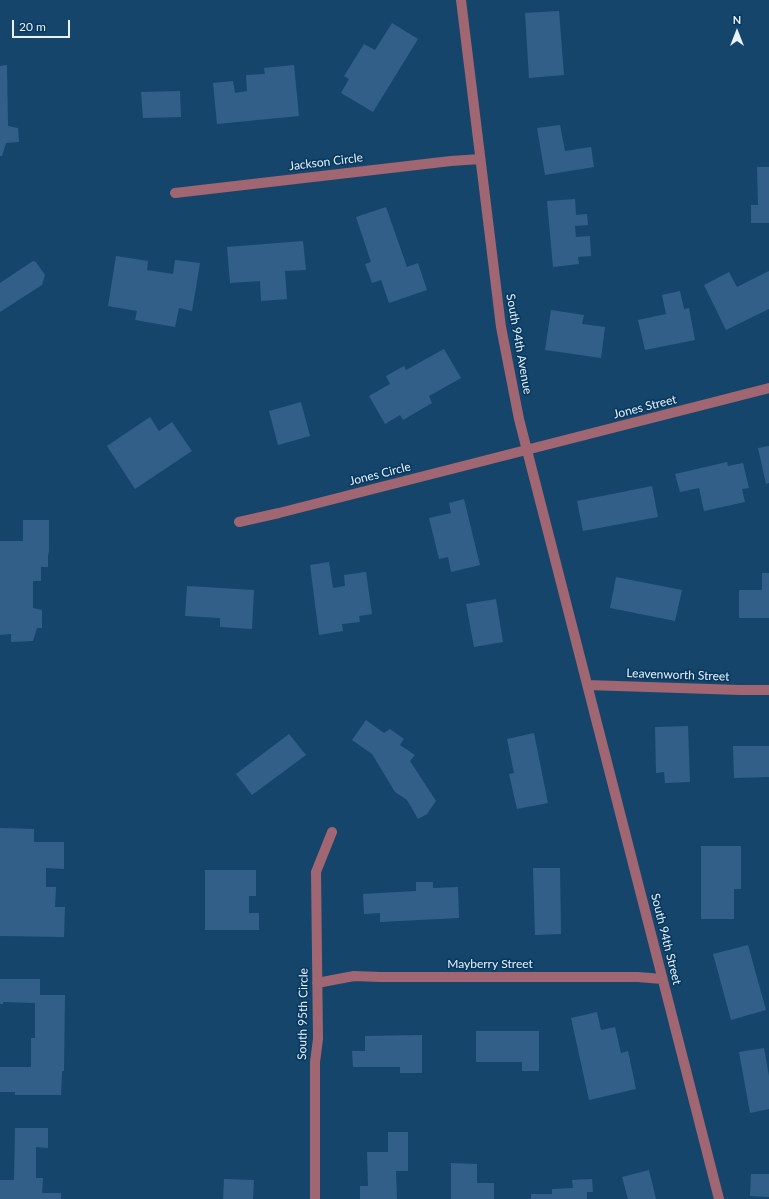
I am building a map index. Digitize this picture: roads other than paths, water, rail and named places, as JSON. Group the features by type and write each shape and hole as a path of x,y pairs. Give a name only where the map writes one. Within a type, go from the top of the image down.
{"street":[{"name":"South 94th Avenue","path":"461,0 501,327 518,419 587,685"},
{"name":"Jackson Circle","path":"176,193 450,161 480,159"},
{"name":"Jones Street","path":"526,451 769,388"},
{"name":"Jones Circle","path":"239,522 526,451"},
{"name":"Leavenworth Street","path":"587,685 769,690"},
{"name":"South 94th Street","path":"587,685 719,1199"},
{"name":"South 95th Circle","path":"315,1199 315,1062 318,1039 316,872 332,832"},
{"name":"Mayberry Street","path":"318,983 354,976 638,977 662,979"}]}
